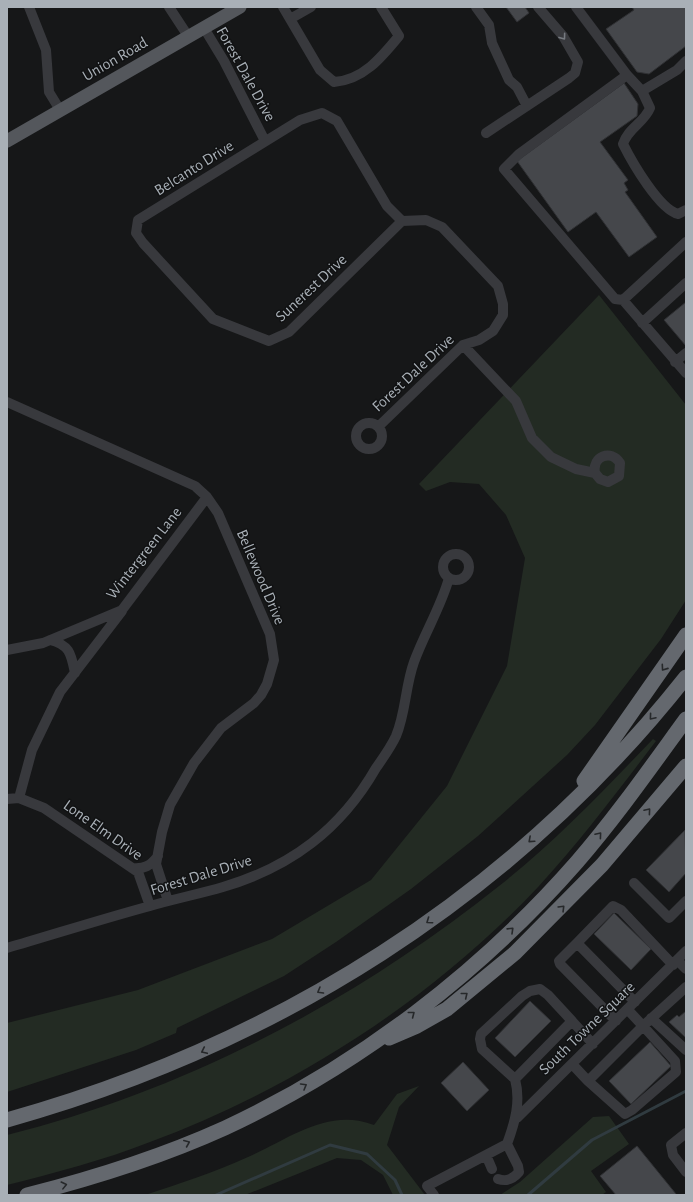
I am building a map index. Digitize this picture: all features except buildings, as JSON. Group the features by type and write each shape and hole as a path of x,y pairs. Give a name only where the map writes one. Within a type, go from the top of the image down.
{"highway":[{"path":"560,814 686,635"},
{"path":"7,1120 96,1094 151,1073 236,1036 299,1003 390,949 479,884 560,814 639,732 686,677"},
{"path":"27,1195 125,1167 224,1128 276,1102 370,1046 459,977 538,903 577,862 610,821 686,719"},
{"path":"370,1046 417,1026 447,1009 515,953 602,865 686,766"}],"main road":[{"name":"Union Road","path":"7,141 240,7"}],"street":[{"path":"29,7 46,50 50,92 60,110"},
{"path":"170,7 188,36"},
{"path":"283,7 320,70 334,82 348,81 378,62 399,36 381,7"},
{"path":"290,19 311,7"},
{"path":"476,7 489,25 492,43 509,80 517,87 527,106"},
{"path":"486,133 575,74 578,68 578,62 564,36 538,7"},
{"path":"576,7 627,75 642,91 650,108 647,115 627,133 623,144 652,190 670,212 678,214 686,210"},
{"name":"Forest Dale Drive","path":"204,28 224,61 265,141 300,120 322,113 337,121 387,206 402,221 426,220 442,227 498,286 503,304 503,315 493,331 479,340 463,345 379,426"},
{"path":"642,91 677,70 686,61"},
{"path":"627,75 519,154 504,169 615,299 623,300 686,374"},
{"name":"Belcanto Drive","path":"138,220 265,141"},
{"name":"Sunerest Drive","path":"138,220 136,233 143,243 213,319 269,341 289,332 402,221"},
{"path":"623,300 686,242"},
{"path":"642,323 686,283"},
{"path":"463,345 516,401 532,438 551,457 576,469 595,473"},
{"path":"676,362 686,353"},
{"name":"Bellewood Drive","path":"7,402 195,486 207,497 218,513 270,634 274,660 267,684 261,695 254,703 221,728 194,763 170,805 162,832 156,864 168,901"},
{"name":"Wintergreen Lane","path":"7,650 50,640 122,610 207,497"},
{"name":"Forest Dale Drive","path":"7,948 150,906 224,887 271,869 299,854 325,833 346,812 364,790 396,737 404,711 408,679 422,640 446,591 449,578"},
{"path":"7,799 19,798 32,750 60,692 122,610"},
{"path":"50,640 66,646 72,657 75,673"},
{"name":"Lone Elm Drive","path":"19,798 44,808 138,872 150,906"},
{"path":"132,868 142,869 150,866 158,856"},
{"path":"634,883 669,918 686,901"},
{"path":"616,1021 560,964 559,961 613,906 616,906 681,965"},
{"path":"577,943 635,1002"},
{"name":"South Towne Square","path":"517,1118 635,1002 681,965 686,951"},
{"path":"588,1081 651,1018 686,987"},
{"path":"434,1195 427,1186 507,1144 517,1118 518,1089 515,1079 482,1049 480,1039 482,1034 522,996 530,991 540,989 548,995 593,1044"},
{"path":"572,1064 588,1081 625,1114 632,1110 676,1072 675,1061 628,1010"},
{"path":"651,1018 686,1050"},
{"path":"515,1079 572,1021"},
{"path":"686,1133 671,1145 673,1155 686,1172"},
{"path":"498,1179 504,1181 514,1178 518,1172 518,1166 507,1144"},
{"path":"486,1155 492,1168"}],"shaded area":[{"path":"599,295 686,405 686,600 661,639 595,725 567,755 478,836 411,889 336,942 284,976 177,1028 176,1033 136,1050 7,1092 7,1023 138,990 272,939 371,880 447,786 507,666 525,558 506,515 479,484 450,482 426,491 419,484"},
{"path":"653,739 656,741 613,797 570,851 539,886 498,927 454,966 408,1002 359,1036 309,1067 257,1095 204,1120 115,1155 7,1185 7,1135 74,1116 140,1093 204,1067 266,1037 328,1003 387,967 444,928 499,886 540,852 598,796"},
{"path":"419,1086 399,1107 387,1145 425,1195 393,1195 383,1175 361,1160 337,1158 245,1195 145,1195 223,1168 294,1134 325,1122 357,1120 374,1125 397,1094"},
{"path":"609,1116 629,1144 591,1171 606,1192 602,1195 500,1195 520,1182 593,1117"}],"waterway":[{"path":"528,1195 592,1140 686,1091"},
{"path":"216,1195 330,1145 367,1154 395,1180 402,1195"}]}
